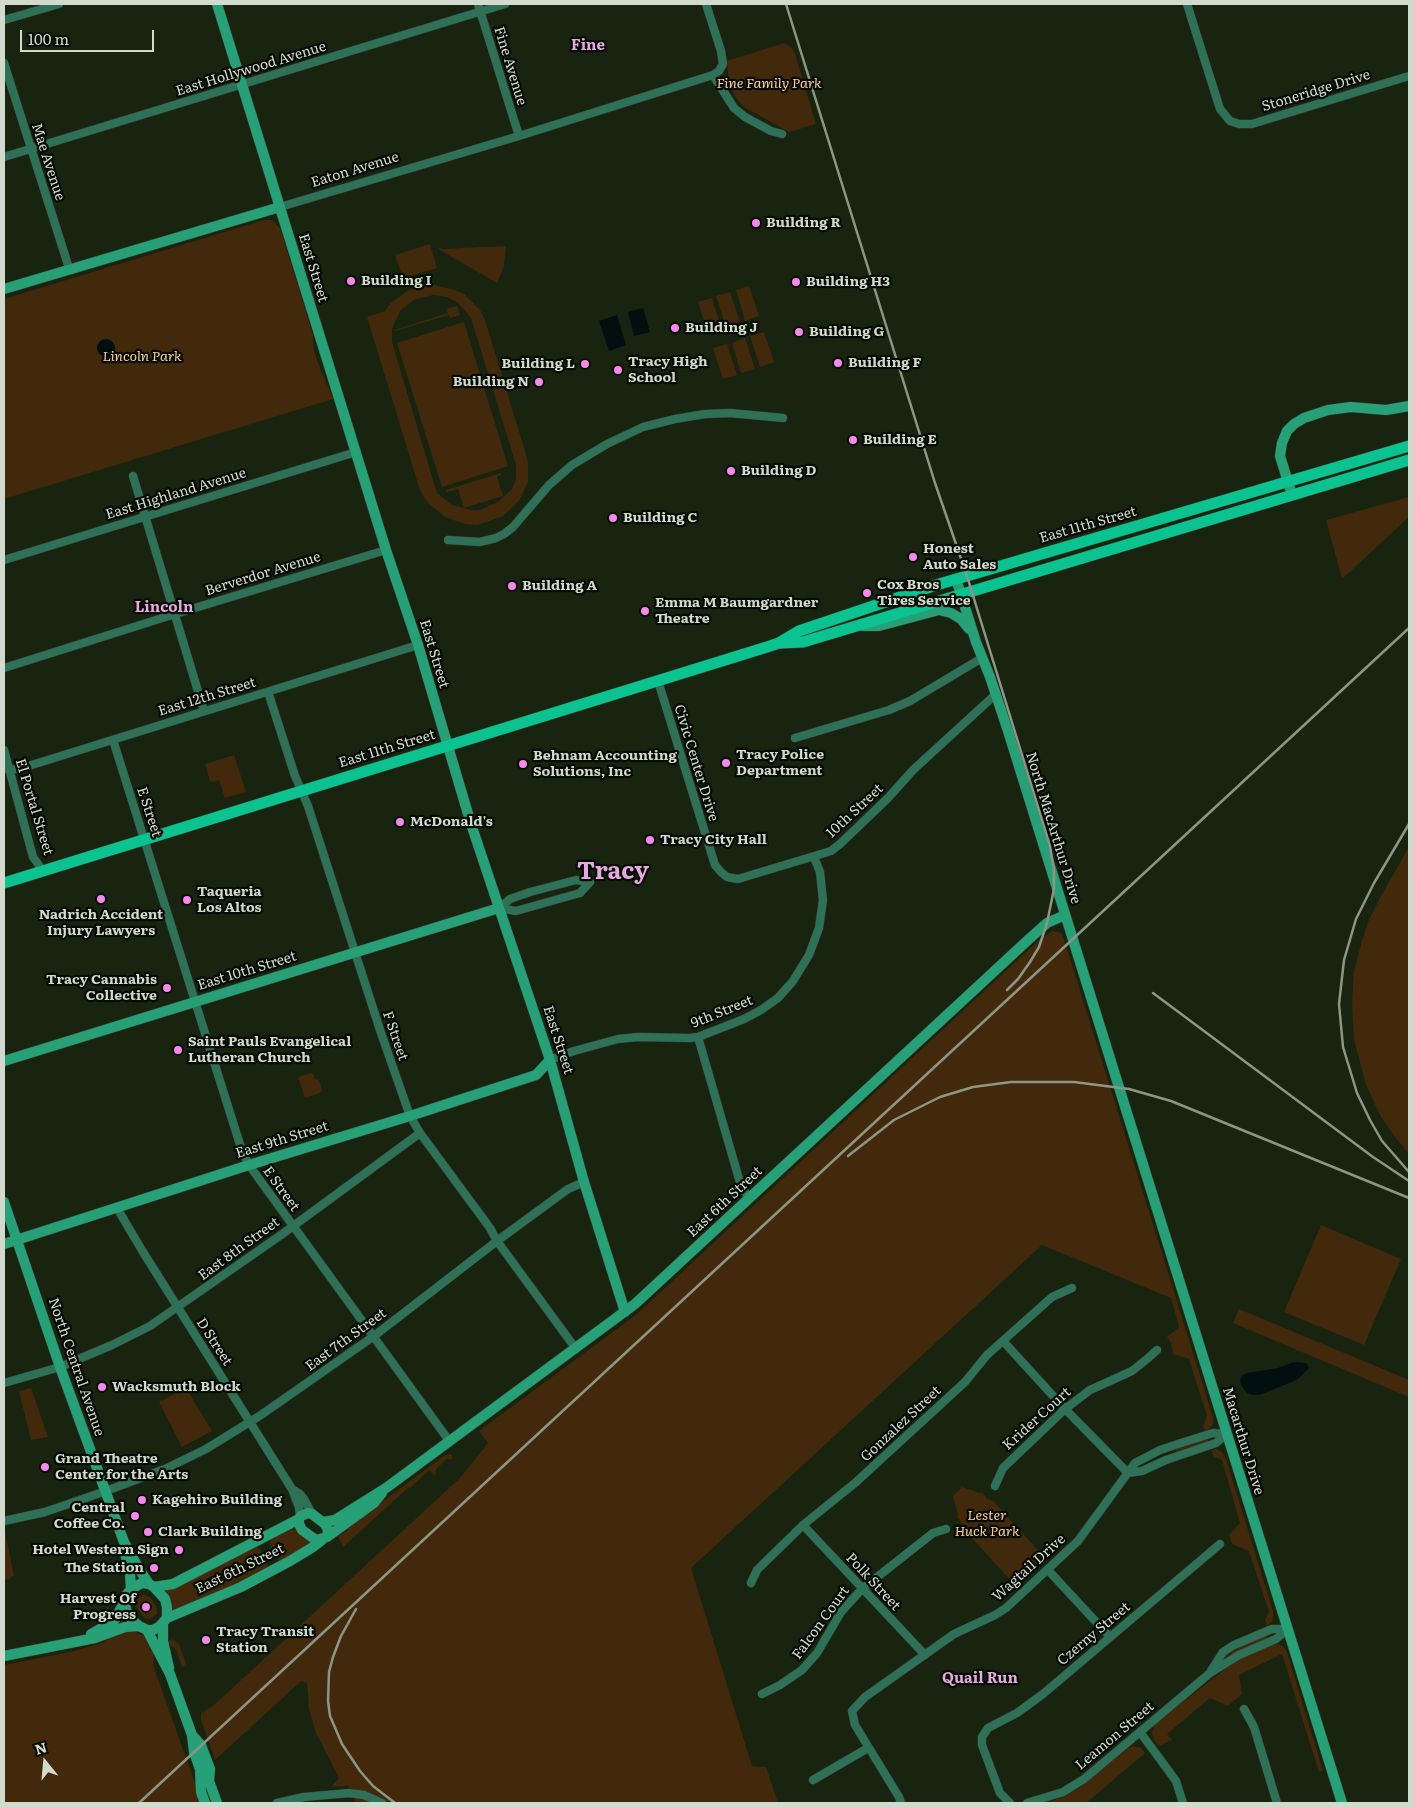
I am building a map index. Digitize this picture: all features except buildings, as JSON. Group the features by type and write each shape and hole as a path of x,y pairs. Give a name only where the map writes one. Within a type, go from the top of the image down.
{"main road":[{"name":"East 11th Street","path":"4,883 779,643 799,631 956,579 1409,446"},
{"name":"East 11th Street","path":"779,643 803,642 1409,460"}],"street":[{"path":"4,20 59,4"},
{"name":"East Street","path":"217,4 386,550 418,645 447,746 550,1060 584,1182 625,1312"},
{"name":"East Hollywood Avenue","path":"4,157 242,85 479,8 505,4"},
{"path":"706,4 721,51 723,64 719,71 713,75 734,108 745,117 771,131 782,134"},
{"name":"Stoneridge Drive","path":"1187,4 1220,109 1230,121 1239,124 1252,124 1409,76"},
{"name":"Fine Avenue","path":"479,8 519,136"},
{"name":"Mae Avenue","path":"4,63 69,268"},
{"name":"Eaton Avenue","path":"4,289 69,268 519,136 713,75"},
{"path":"1292,495 1280,456 1282,442 1287,431 1294,424 1304,418 1328,410 1350,407 1386,410 1409,406"},
{"path":"448,540 480,542 504,534 513,527 549,485 572,466 607,444 643,427 675,419 711,414 745,414 783,418"},
{"name":"East Highland Avenue","path":"4,560 356,452"},
{"path":"133,476 204,711"},
{"name":"Berverdor Avenue","path":"4,668 386,550"},
{"name":"North MacArthur Drive","path":"956,579 973,633 996,694 1119,1087"},
{"path":"854,626 879,626 939,610 951,613 960,619 973,633"},
{"name":"East 12th Street","path":"7,769 22,768 418,645"},
{"path":"795,738 889,710 910,701 982,658"},
{"name":"Civic Center Drive","path":"658,680 710,852"},
{"name":"F Street","path":"268,692 410,1116 420,1133 490,1228 496,1241 576,1349"},
{"name":"10th Street","path":"710,852 715,865 721,872 727,877 738,879 831,851 888,798 913,770 996,694"},
{"name":"E Street","path":"113,740 248,1165 450,1442"},
{"name":"El Portal Street","path":"4,750 7,769 33,857 43,871"},
{"name":"9th Street","path":"550,1060 582,1048 618,1039 698,1037 744,1019 778,998 793,981 809,955 819,928 823,900 820,872 814,857"},
{"name":"East 10th Street","path":"4,1061 499,908 510,899 538,890 576,880 590,882 580,893 516,911 499,908"},
{"name":"East 6th Street","path":"323,1522 335,1520 386,1488 625,1312 1047,923 1065,914"},
{"path":"698,1037 741,1186 749,1198"},
{"name":"East 9th Street","path":"4,1244 536,1075 550,1060"},
{"name":"Macarthur Drive","path":"1119,1087 1342,1803"},
{"name":"East 8th Street","path":"4,1383 60,1367 138,1332 178,1308 420,1133"},
{"name":"East 7th Street","path":"4,1521 45,1512 106,1491 165,1469 206,1449 250,1422 374,1336 496,1241 568,1189 584,1182"},
{"name":"North Central Avenue","path":"4,1202 60,1367 124,1542 131,1589"},
{"name":"D Street","path":"117,1208 292,1489 299,1507 299,1518"},
{"name":"Gonzalez Street","path":"751,1583 757,1570 803,1525 855,1483 965,1382 987,1355 1052,1296 1072,1288"},
{"path":"1003,1341 1128,1473 1142,1471 1174,1457 1216,1443 1227,1434"},
{"name":"Krider Court","path":"995,1486 1003,1468 1065,1408 1090,1390 1132,1371 1157,1350"},
{"name":"Wagtail Drive","path":"868,1748 855,1725 852,1711 866,1697 954,1634 1006,1608 1078,1541 1135,1463 1160,1450 1213,1433 1227,1434"},
{"name":"East 6th Street","path":"165,1620 241,1587 290,1561 313,1547 374,1503 386,1488"},
{"name":"D Street","path":"292,1489 300,1494 312,1514"},
{"path":"306,1514 312,1514 323,1522 328,1530 324,1539 314,1539 305,1533 299,1524 299,1518 306,1514"},
{"name":"East 6th Street","path":"152,1586 173,1584 238,1552 299,1518"},
{"name":"Polk Street","path":"803,1525 925,1654"},
{"name":"Falcon Court","path":"762,1694 780,1685 802,1670 817,1652 841,1612 862,1589 933,1533 946,1529"},
{"name":"North Central Avenue","path":"124,1542 139,1569 152,1586"},
{"name":"Czerny Street","path":"1010,1803 1000,1793 982,1745 982,1737 988,1728 1018,1713 1043,1694 1220,1544"},
{"path":"1048,1570 1110,1637"},
{"path":"75,1641 104,1628 114,1621 131,1589 142,1583 152,1586 166,1602 163,1641 170,1674 192,1734 194,1752 200,1768 209,1781 217,1803"},
{"path":"126,1601 128,1614 143,1628 170,1674"},
{"path":"4,1656 94,1638 125,1627 153,1630 165,1620"},
{"name":"Leamon Street","path":"1027,1803 1063,1792 1084,1779 1210,1673 1252,1648 1276,1639 1288,1629"},
{"path":"1244,1709 1254,1727 1277,1803"},
{"path":"1140,1732 1176,1781 1183,1803"},
{"path":"192,1734 201,1745 210,1769 209,1781"},
{"path":"812,1780 868,1748 901,1803"},
{"path":"200,1768 201,1792 205,1803"},
{"path":"277,1803 304,1797 349,1793 370,1797 382,1803"}],"green space":[{"name":"Fine Family Park","path":"784,43 792,48 795,54 816,124 789,132 744,107 734,95 728,75 727,61"},
{"name":"Lincoln Park","path":"264,220 272,220 280,228 313,335 314,351 333,399 4,499 4,299"},
{"path":"430,244 437,268 403,278 395,255"},
{"path":"506,246 504,266 497,283 438,249 440,247 442,249"},
{"path":"434,285 455,290 464,294 480,310 485,320 528,461 528,482 519,501 503,516 478,525 465,524 445,517 430,505 423,496 367,317 385,311 391,303 409,290","holes":["434,295 447,297 458,303 471,318 516,465 516,480 512,489 498,502 480,510 471,510 452,505 438,494 392,342 392,329 400,311 415,299"]},
{"path":"749,286 759,316 745,321 736,290"},
{"path":"730,292 740,322 726,326 716,296"},
{"path":"712,298 721,328 708,333 698,302"},
{"path":"457,306 460,315 450,318 449,315 395,331 448,313 447,309"},
{"path":"464,322 508,466 442,487 397,343"},
{"path":"764,332 774,362 760,367 750,336"},
{"path":"745,338 755,369 741,373 732,343"},
{"path":"727,344 737,375 723,379 713,348"},
{"path":"501,473 497,477 503,496 464,508 458,489 446,492 446,490"},
{"path":"1409,497 1409,517 1342,579 1326,520"},
{"path":"234,755 246,792 225,798 219,780 210,781 205,764"},
{"path":"1409,847 1409,1154 1381,1117 1366,1085 1354,1039 1352,1007 1354,971 1368,922"},
{"path":"1053,931 1061,933 1064,939 1213,1417 1213,1424 1210,1428 1205,1431 1203,1426 1207,1416 1189,1359 1173,1354 1171,1343 1167,1337 1179,1327 1171,1298 1042,1245 691,1568 752,1766 766,1767 778,1803 355,1803 348,1786 331,1787 339,1778 316,1733 309,1709 307,1683 301,1681 215,1760 201,1720 201,1713 213,1706 460,1478 488,1443 479,1431 637,1314 1039,940"},
{"path":"311,1073 315,1079 319,1080 322,1090 320,1093 305,1098 298,1077"},
{"path":"1321,1225 1401,1259 1364,1345 1284,1312"},
{"path":"1239,1309 1409,1380 1409,1397 1233,1323"},
{"path":"31,1388 48,1437 31,1440 19,1391"},
{"path":"186,1388 212,1431 182,1447 159,1402"},
{"path":"1209,1440 1208,1442 1175,1450 1176,1449"},
{"path":"1216,1449 1222,1452 1226,1459 1273,1611 1273,1620 1267,1626 1265,1620 1269,1612 1249,1551 1232,1544 1229,1535 1240,1523 1222,1460 1213,1456 1212,1450"},
{"path":"451,1454 453,1458 449,1460 448,1458 435,1470 436,1474 434,1475 429,1470 343,1547 338,1537 348,1530 347,1528 445,1455"},
{"name":"Lester Huck Park","path":"962,1487 982,1492 987,1499 995,1502 1045,1558 1015,1585 968,1534 963,1534 963,1525 957,1517 953,1496"},
{"path":"295,1527 312,1542 280,1562 270,1545 270,1541 272,1537"},
{"path":"4,1532 14,1576 4,1580"},
{"path":"256,1546 260,1549 269,1567 214,1596 174,1609 165,1590"},
{"path":"144,1594 151,1598 156,1606 157,1614 150,1619 144,1618 135,1605 137,1599"},
{"path":"129,1631 147,1637 154,1654 153,1665 202,1803 4,1803 4,1665 74,1651 105,1642 106,1638"},
{"path":"1267,1635 1267,1638 1224,1658 1245,1644"},
{"path":"172,1639 179,1644 187,1666 182,1667 176,1649 167,1643"},
{"path":"1277,1644 1283,1646 1287,1652 1323,1771 1319,1772 1282,1654 1239,1675 1242,1694 1228,1706 1210,1698 1167,1734 1172,1740 1159,1746 1154,1740 1152,1732 1155,1725 1179,1705 1235,1662 1258,1650"},
{"path":"1133,1746 1141,1748 1145,1753 1086,1803 1048,1803 1078,1789"}],"shaded area":[{"path":"643,308 650,332 634,336 628,312"},
{"path":"617,315 626,345 609,351 599,321"},
{"path":"106,339 112,342 115,348 112,354 106,357 100,354 97,348 100,342"},
{"path":"1294,1362 1306,1363 1309,1368 1292,1382 1259,1395 1247,1393 1241,1385 1240,1380 1247,1373 1278,1368"},
{"path":"219,1574 223,1583 211,1589 206,1579"}],"railway":[{"path":"786,4 935,483 967,576 1050,846 1054,871 1054,889 1047,923 1039,947 1018,979 1007,990"},
{"path":"139,1803 1409,628"},
{"path":"1409,824 1374,883 1356,919 1344,960 1339,1004 1343,1047 1357,1093 1382,1141 1409,1172"},
{"path":"1153,993 1373,1157 1409,1181"},
{"path":"848,1156 894,1120 940,1097 973,1087 1011,1082 1074,1082 1129,1089 1171,1101 1409,1198"},
{"path":"356,1609 341,1636 329,1672 328,1701 330,1716 342,1744 360,1771 373,1786 395,1803"}],"place":[{"name":"Building R","path":"756,223"},
{"name":"Building I","path":"351,281"},
{"name":"Building H3","path":"796,282"},
{"name":"Building J","path":"675,328"},
{"name":"Building G","path":"799,332"},
{"name":"Building F","path":"838,363"},
{"name":"Building L","path":"585,364"},
{"name":"Tracy High School","path":"618,370"},
{"name":"Building N","path":"539,382"},
{"name":"Building E","path":"853,440"},
{"name":"Building D","path":"731,471"},
{"name":"Building C","path":"613,518"},
{"name":"Honest Auto Sales","path":"913,557"},
{"name":"Building A","path":"512,586"},
{"name":"Cox Bros Tires Service","path":"867,593"},
{"name":"Emma M Baumgardner Theatre","path":"645,611"},
{"name":"Tracy Police Department","path":"726,763"},
{"name":"Behnam Accounting Solutions, Inc","path":"523,764"},
{"name":"McDonald's","path":"400,822"},
{"name":"Tracy City Hall","path":"650,840"},
{"name":"Nadrich Accident Injury Lawyers","path":"101,899"},
{"name":"Taqueria Los Altos","path":"187,900"},
{"name":"Tracy Cannabis Collective","path":"167,988"},
{"name":"Saint Pauls Evangelical Lutheran Church","path":"178,1050"},
{"name":"Wacksmuth Block","path":"102,1387"},
{"name":"Grand Theatre Center for the Arts","path":"45,1467"},
{"name":"Kagehiro Building","path":"142,1500"},
{"name":"Central Coffee Co.","path":"135,1516"},
{"name":"Clark Building","path":"148,1532"},
{"name":"Hotel Western Sign","path":"179,1550"},
{"name":"The Station","path":"154,1568"},
{"name":"Harvest Of Progress","path":"146,1607"},
{"name":"Tracy Transit Station","path":"206,1640"}],"district":[{"name":"Fine","path":"588,46"},
{"name":"Lincoln","path":"164,608"},
{"name":"Tracy","path":"613,872"},
{"name":"Quail Run","path":"980,1679"}]}
